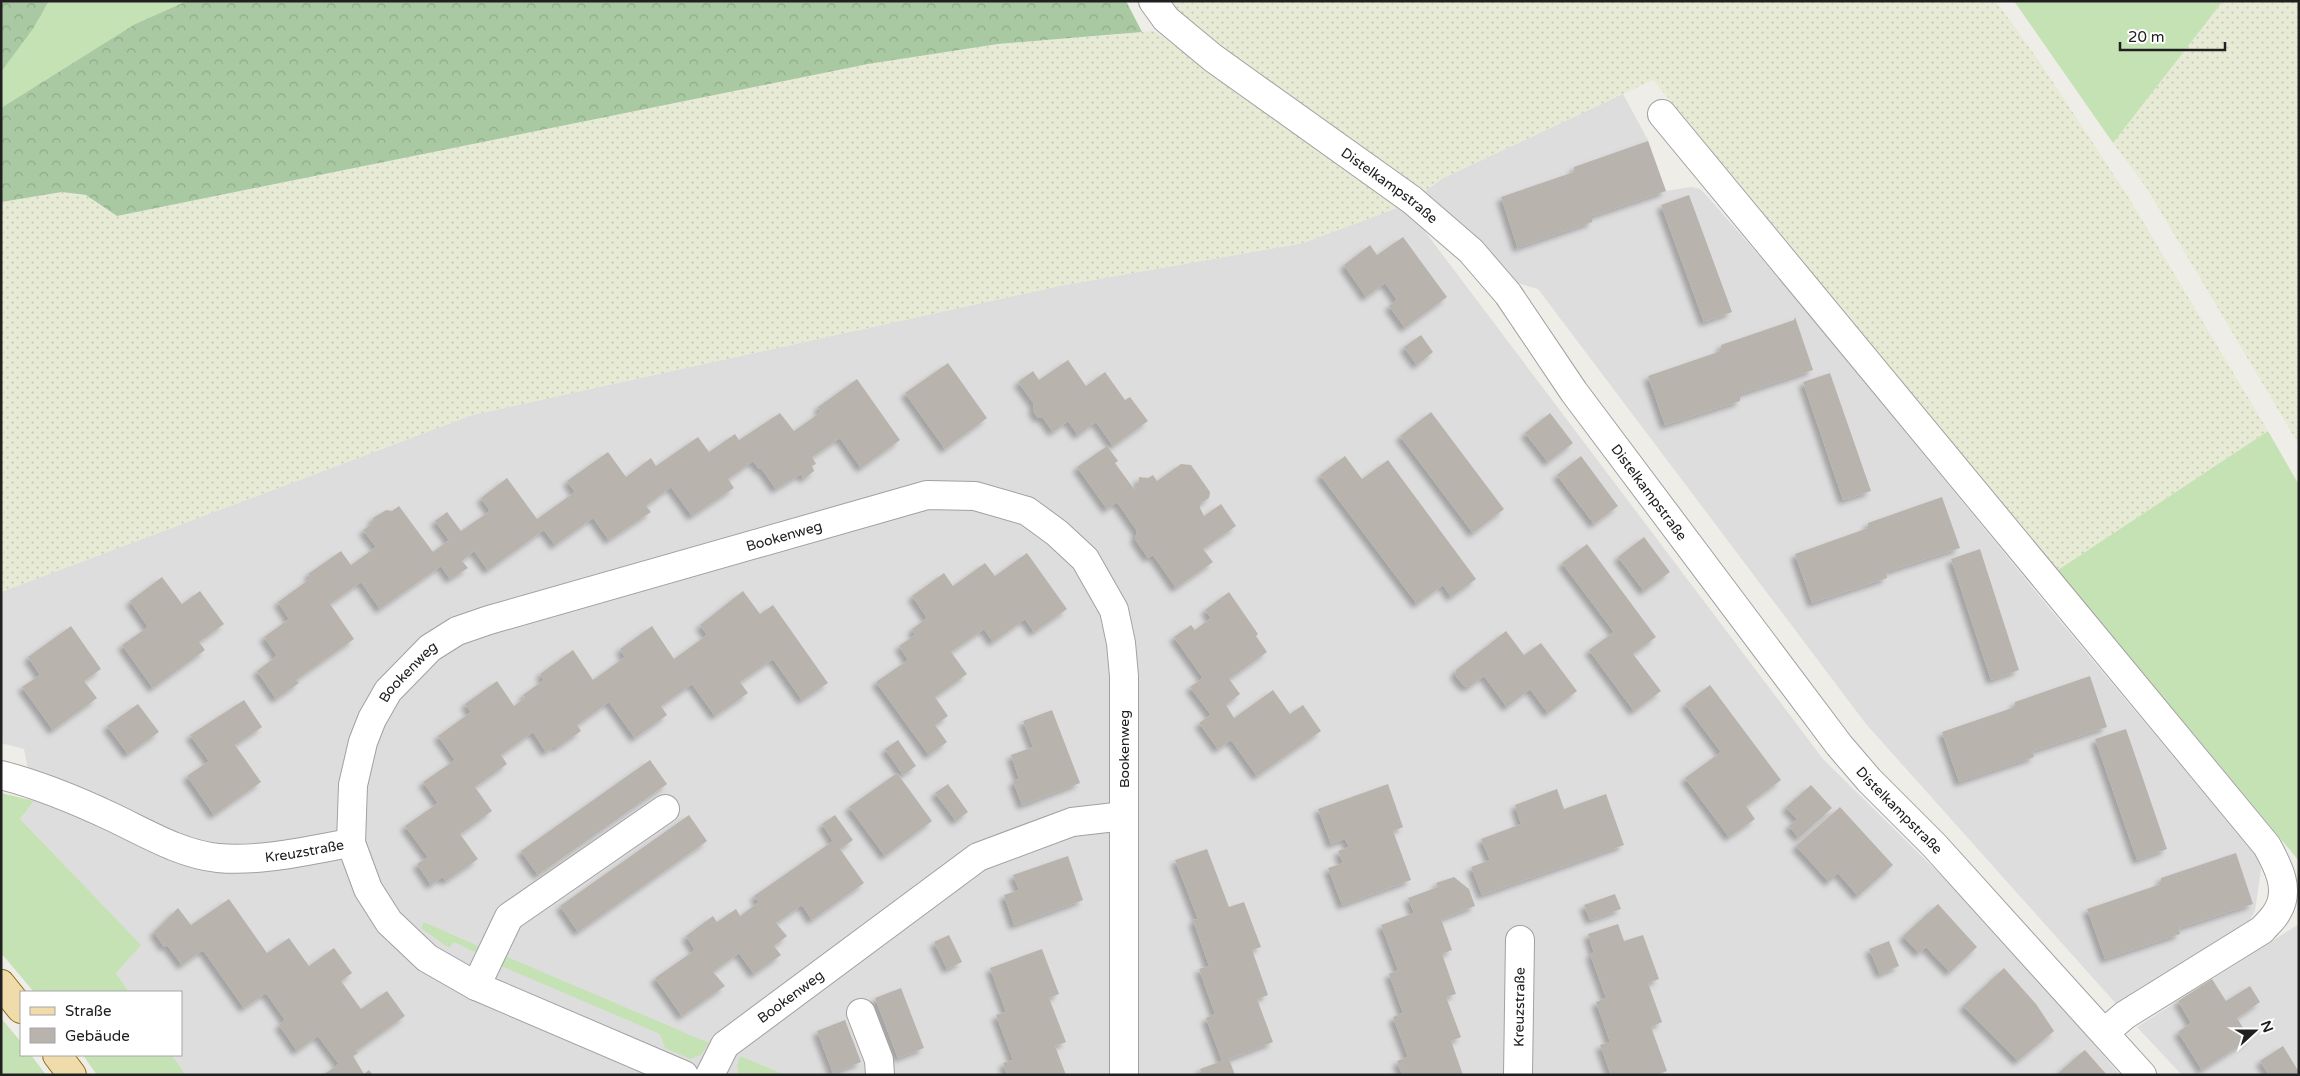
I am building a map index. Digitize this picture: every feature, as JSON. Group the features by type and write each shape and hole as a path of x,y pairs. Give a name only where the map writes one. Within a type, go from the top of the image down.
{"main road":[{"path":"1,984 20,1007"},
{"path":"58,1056 72,1075"}],"street":[{"name":"Distelkampstraße","path":"1153,1 1166,19 1212,58 1412,200 1471,251 1508,294 1574,392 1839,745 1869,780 1934,845 2142,1075"},
{"path":"1662,114 2268,846 2280,868 2284,889 2278,911 2262,930 2125,1015 2105,1032"},
{"name":"Bookenweg","path":"351,843 353,785 363,742 372,719 388,691 408,669 430,648 457,631 927,495 974,496 1027,512 1057,533 1086,559 1114,610 1121,643 1124,676 1124,1075"},
{"name":"Kreuzstraße","path":"1,775 38,784 186,852 218,858 250,859 351,843 368,889 389,922 427,958 476,986 684,1075"},
{"path":"476,986 509,917 665,809"},
{"name":"Bookenweg","path":"710,1075 725,1045 978,858 1072,822 1124,816"},
{"name":"Kreuzstraße","path":"1518,1075 1520,940"},
{"path":"861,1013 879,1060 880,1075"}],"shaded area":[{"path":"1623,94 1648,140 1666,191 1691,187 1700,189 1708,197 1795,297 2050,609 2256,856 2261,869 2255,911 2249,922 2118,1006 1866,724 1538,289 1514,282 1421,194 1443,178"},
{"path":"1405,205 1823,759 1950,884 2048,990 2120,1075 186,1075 173,1056 182,1056 182,991 128,991 116,973 140,945 20,819 34,801 24,749 1,743 1,592 472,415 1059,286 1303,243"},
{"path":"2299,924 2299,1075 2182,1075 2137,1027"}],"green space":[{"path":"1,1 49,1 33,29 1,72"},
{"path":"49,1 187,1 135,24 1,108 1,72 33,29"},
{"path":"187,1 1126,1 1142,32 998,44 868,64 117,216 86,195 62,192 1,202 1,108 135,24"},
{"path":"1166,1 1996,1 2041,64 2129,198 2268,431 2058,570 1653,80 1443,178 1421,194 1211,44"},
{"path":"2014,1 2223,1 2113,143"},
{"path":"2223,1 2299,1 2299,445 2146,187 2113,143"},
{"path":"1154,31 1405,205 1303,243 1059,286 472,415 1,592 1,202 62,192 86,195 117,216 868,64 998,44"},
{"path":"2268,431 2299,485 2299,861 2058,570"},
{"path":"1,793 34,801 20,819 141,945 116,973 128,991 33,991 1,953"},
{"path":"424,922 480,947 477,953 454,942 449,948 421,928"},
{"path":"505,956 709,1043 701,1055 690,1059 665,1048 660,1034 501,966"},
{"path":"1,1018 20,1041 20,1056 32,1056 46,1075 1,1075"},
{"path":"84,1056 173,1056 186,1075 97,1075"},
{"path":"740,1056 785,1075 739,1075 737,1066"}],"building":[{"path":"1648,141 1666,191 1592,216 1592,222 1519,247 1518,249 1501,197 1574,172 1574,167"},
{"path":"1689,195 1732,312 1704,322 1661,205"},
{"path":"1403,237 1447,297 1405,328 1389,306 1397,300 1385,283 1366,297 1344,265 1370,245 1377,255"},
{"path":"1795,317 1813,370 1740,394 1740,401 1665,425 1648,376 1721,351 1721,345 1794,320"},
{"path":"1421,335 1433,352 1417,365 1404,347"},
{"path":"1068,360 1086,386 1105,372 1125,400 1130,397 1148,421 1113,446 1096,422 1078,435 1068,421 1053,432 1043,418 1037,417 1033,410 1034,404 1018,382 1033,371 1039,380"},
{"path":"948,363 987,418 945,449 905,393"},
{"path":"1830,373 1871,491 1843,500 1803,382"},
{"path":"857,379 900,440 861,468 840,438 812,457 816,464 812,466 814,471 804,479 801,474 776,489 761,468 759,469 753,461 728,479 734,488 692,516 671,487 646,506 651,512 609,540 593,518 555,545 544,530 488,570 474,551 462,561 468,568 450,579 441,566 380,609 361,582 330,604 354,639 296,680 299,683 276,699 257,671 277,656 264,637 289,619 278,602 311,578 308,574 341,551 351,565 376,547 363,530 372,524 373,518 386,510 392,511 399,506 433,552 449,540 435,521 447,512 461,531 490,511 481,498 507,478 537,519 575,492 567,481 608,452 626,477 651,458 656,466 698,437 709,452 735,434 739,440 780,413 794,431 821,412 818,407"},
{"path":"1431,412 1504,509 1473,533 1400,436"},
{"path":"1550,413 1573,443 1548,462 1525,433"},
{"path":"1107,446 1118,461 1115,463 1134,489 1138,485 1139,477 1148,478 1153,475 1157,481 1181,464 1191,465 1210,492 1209,498 1201,503 1200,508 1204,516 1221,504 1236,526 1203,549 1213,562 1176,588 1153,555 1148,558 1135,539 1137,531 1117,502 1107,509 1077,467"},
{"path":"1345,456 1362,479 1388,460 1476,579 1451,597 1443,585 1417,604 1320,475"},
{"path":"1581,456 1618,506 1594,524 1557,475"},
{"path":"1942,497 1960,548 1886,572 1887,578 1812,603 1795,554 1868,528 1868,523"},
{"path":"1644,537 1670,572 1644,591 1618,557"},
{"path":"1587,544 1656,637 1633,654 1661,691 1634,711 1589,650 1614,632 1562,563"},
{"path":"1980,549 2019,670 1991,680 1951,559"},
{"path":"1027,553 1067,609 1034,632 1025,619 993,642 984,629 951,652 967,674 935,697 948,716 935,725 947,742 929,755 876,682 908,660 899,646 915,635 912,629 927,618 912,596 944,573 953,586 985,563 995,576"},
{"path":"162,577 182,604 200,591 224,624 199,642 205,650 153,688 122,645 148,627 130,601"},
{"path":"743,591 760,614 773,605 828,683 802,700 773,659 740,682 748,693 715,716 692,684 661,706 667,715 635,738 609,702 577,725 581,731 557,748 556,745 546,752 533,732 501,755 507,764 475,787 492,811 460,834 478,859 446,881 442,877 431,885 417,864 428,857 405,826 438,803 423,782 455,760 438,736 471,712 465,704 497,681 514,706 525,698 523,695 544,680 540,674 573,650 593,680 625,657 620,649 652,626 674,659 707,635 700,625"},
{"path":"1229,592 1258,634 1256,636 1267,652 1229,679 1240,694 1226,705 1234,718 1273,690 1290,714 1303,705 1321,731 1257,776 1231,740 1218,749 1199,723 1211,715 1190,687 1203,678 1174,637 1191,625 1195,630 1211,618 1205,610"},
{"path":"71,626 101,669 84,681 97,698 53,730 22,687 40,675 28,657"},
{"path":"1506,631 1524,655 1541,643 1577,691 1548,713 1530,689 1507,707 1484,676 1469,687 1464,686 1455,675 1456,670"},
{"path":"2090,676 2107,727 2033,751 2034,757 1959,782 1942,732 2015,707 2015,702"},
{"path":"1710,685 1781,780 1746,806 1755,819 1729,837 1685,778 1721,752 1685,704"},
{"path":"244,700 262,727 235,745 261,782 214,815 187,776 209,761 190,735"},
{"path":"138,704 159,732 128,754 107,726"},
{"path":"1052,710 1080,783 1022,805 1013,781 1019,779 1011,755 1033,747 1023,721"},
{"path":"2126,729 2167,849 2137,860 2095,739"},
{"path":"898,740 916,766 903,775 885,749"},
{"path":"650,760 667,784 538,875 521,851"},
{"path":"897,773 932,821 885,856 849,807"},
{"path":"948,784 968,812 956,821 935,793"},
{"path":"1388,784 1403,827 1393,831 1411,880 1342,905 1328,868 1343,863 1338,851 1349,847 1345,839 1331,844 1318,809"},
{"path":"1811,785 1832,808 1799,838 1789,826 1797,819 1786,807"},
{"path":"1557,789 1564,809 1606,794 1624,845 1482,895 1471,867 1490,860 1481,839 1521,824 1515,805"},
{"path":"1840,807 1893,865 1858,896 1838,873 1829,882 1796,846"},
{"path":"689,815 707,841 578,932 560,906"},
{"path":"835,815 853,840 840,849 864,883 812,920 802,905 776,923 787,936 774,946 781,955 754,974 739,953 713,972 725,986 682,1016 655,978 695,950 686,936 713,916 717,922 736,909 740,916 759,902 754,896 833,841 822,824"},
{"path":"1207,849 1229,907 1244,902 1261,947 1252,950 1268,995 1257,999 1273,1042 1229,1059 1235,1075 1202,1075 1200,1069 1222,1061 1206,1018 1215,1014 1199,969 1209,966 1193,920 1198,919 1175,860"},
{"path":"2236,853 2253,904 2179,928 2180,934 2105,959 2087,909 2161,884 2161,878"},
{"path":"1068,856 1083,900 1014,925 1004,895 1019,890 1013,875"},
{"path":"1454,877 1469,889 1475,906 1441,919 1452,950 1442,954 1456,994 1446,997 1461,1037 1451,1041 1463,1075 1402,1075 1397,1061 1408,1057 1393,1017 1403,1013 1389,974 1398,970 1381,925 1414,913 1408,898 1438,887 1436,883"},
{"path":"1615,894 1621,909 1590,920 1584,905"},
{"path":"229,899 267,953 289,938 309,966 334,948 352,973 341,981 361,1009 387,991 405,1016 356,1051 358,1053 353,1056 364,1074 369,1070 373,1075 323,1075 339,1064 318,1036 297,1051 279,1025 285,1020 266,993 244,1008 203,950 182,965 167,945 164,947 154,932 178,908 191,925"},
{"path":"1938,904 1977,947 1950,972 1926,947 1919,953 1903,936"},
{"path":"1618,924 1624,941 1643,935 1659,979 1648,983 1662,1022 1651,1027 1667,1071 1656,1075 1611,1075 1600,1045 1610,1042 1596,1002 1606,998 1590,954 1594,953 1588,934"},
{"path":"949,935 962,962 947,969 934,942"},
{"path":"1889,941 1899,966 1880,974 1869,949"},
{"path":"1042,949 1059,994 1049,998 1066,1042 1055,1046 1066,1075 1007,1075 1003,1063 1013,1060 996,1015 1006,1012 990,968"},
{"path":"2004,968 2036,1004 2054,1031 2018,1061 1963,1006"},
{"path":"2212,979 2226,1001 2250,986 2260,1002 2237,1018 2250,1039 2202,1070 2178,1032 2191,1023 2178,1001"},
{"path":"901,988 924,1048 898,1058 875,998"},
{"path":"845,1020 861,1062 833,1073 817,1031"},
{"path":"2283,1046 2299,1075 2269,1075 2260,1061"},
{"path":"2085,1050 2107,1075 2056,1075 2081,1053"}]}
